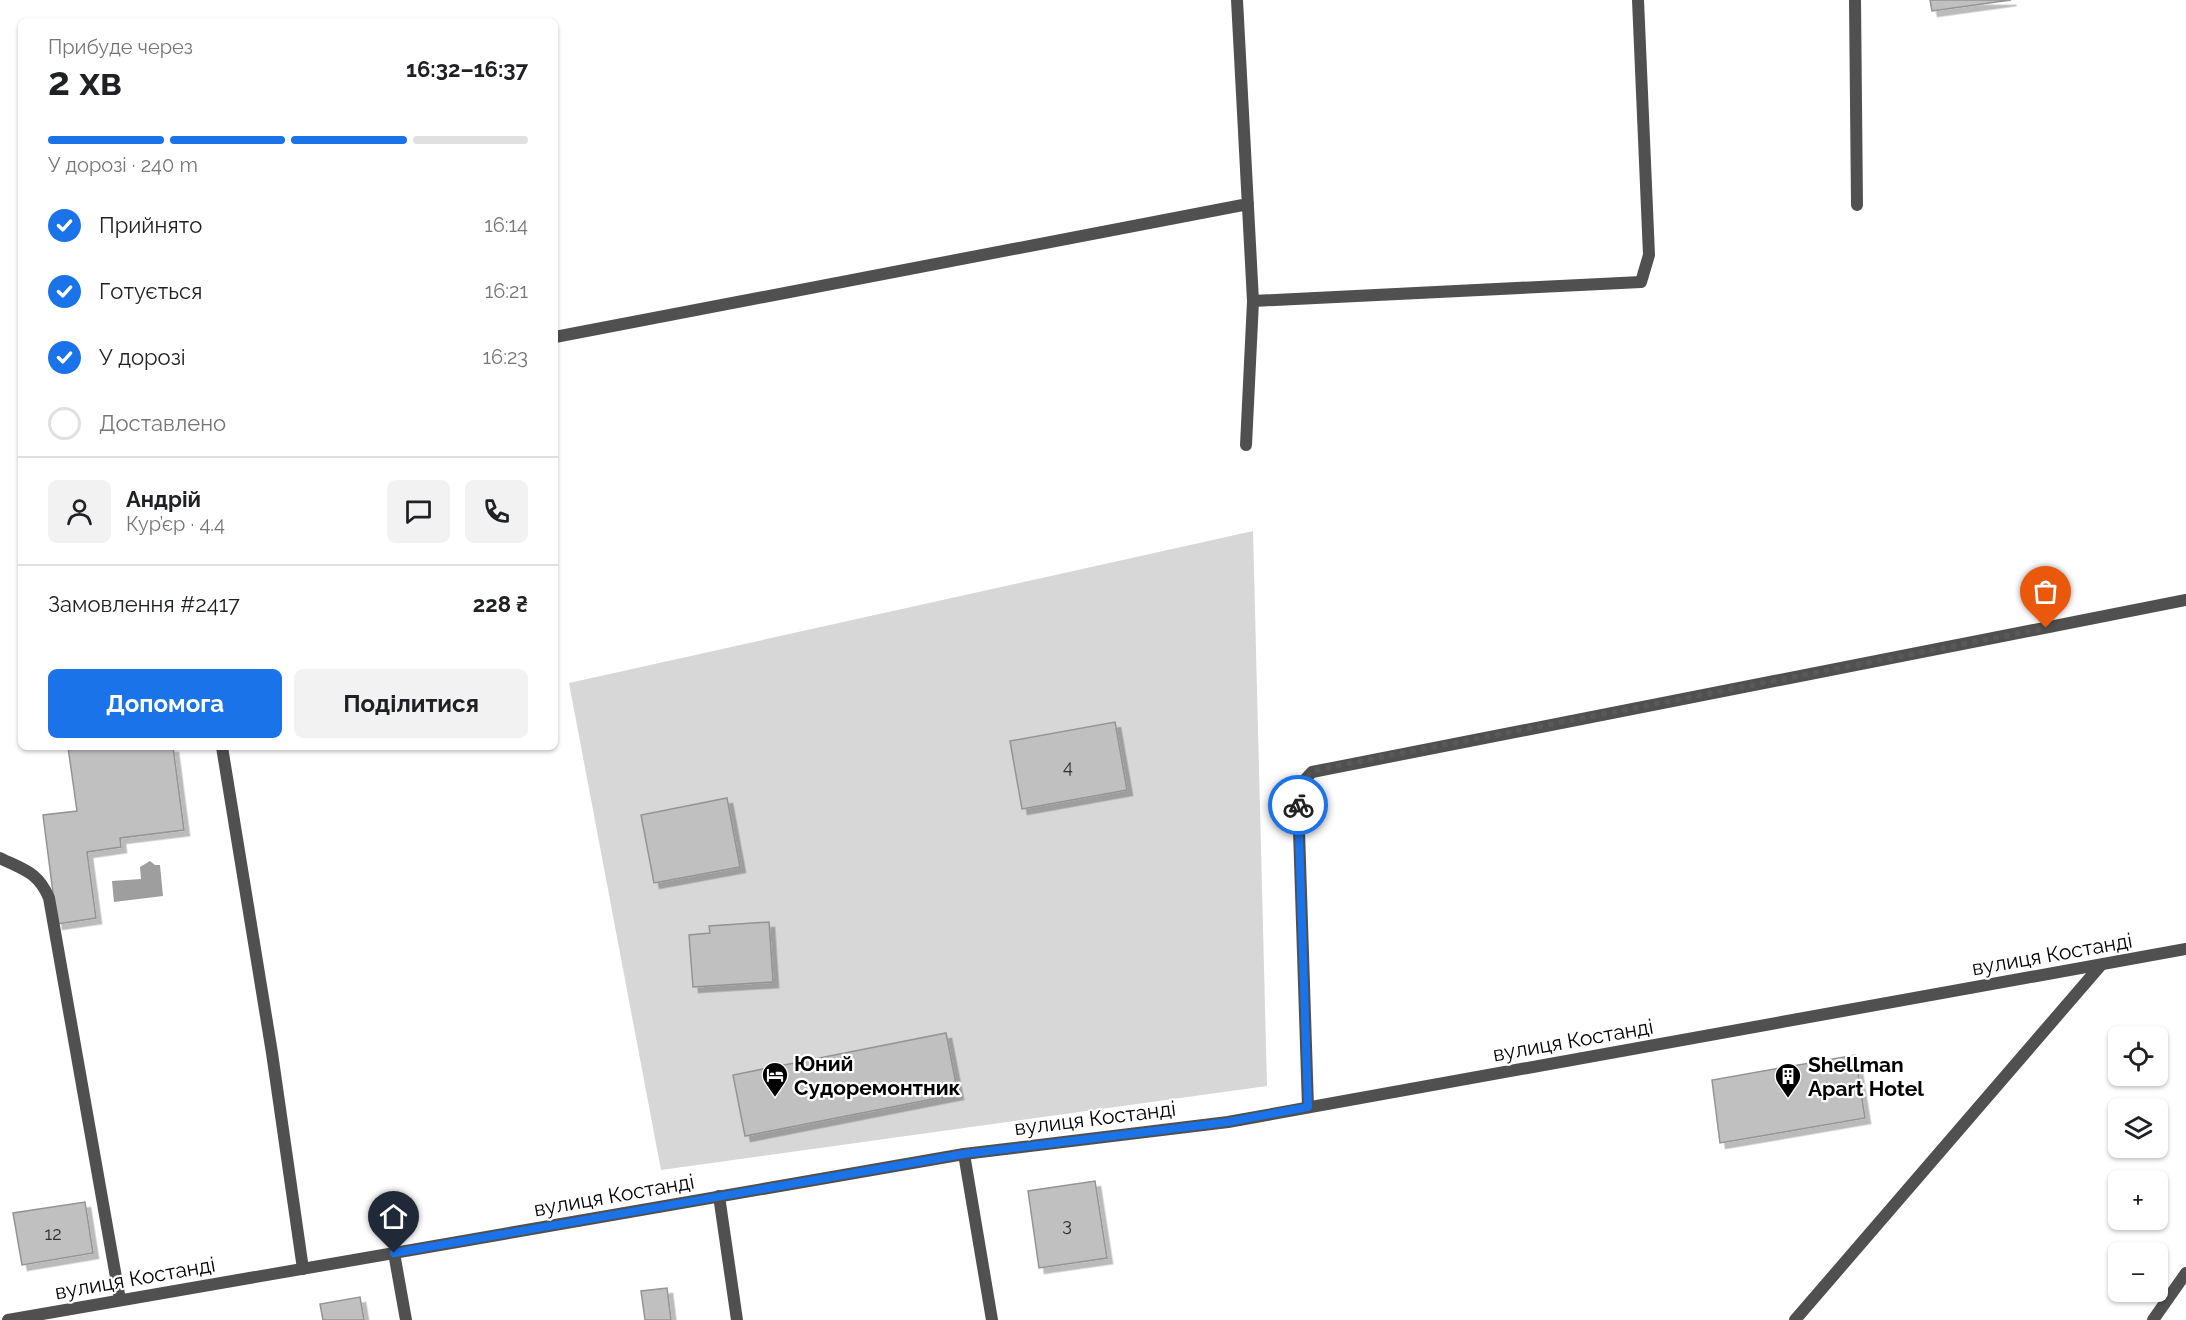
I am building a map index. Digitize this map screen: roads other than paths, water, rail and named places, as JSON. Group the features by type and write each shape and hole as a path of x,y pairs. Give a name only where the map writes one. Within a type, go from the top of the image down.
{"street":[{"path":"1237,0 1253,301 1246,445"},
{"path":"1253,301 1641,282 1649,255 1638,0"},
{"path":"1855,0 1857,205"},
{"path":"558,336 1248,204"},
{"path":"1308,1107 1298,800 1301,784 1312,772 2186,600"},
{"path":"222,750 272,1053 303,1269"},
{"path":"0,858 31,873 43,884 49,898 120,1300"},
{"name":"вулиця Костанді","path":"8,1320 964,1154 1228,1122 2186,949"},
{"path":"1795,1320 2101,965"},
{"path":"964,1154 992,1320"},
{"path":"719,1197 737,1320"},
{"path":"394,1253 406,1320"},
{"path":"2153,1320 2186,1273"}],"place":[{"name":"Юний Судоремонтник","path":"775,1098"},
{"name":"Shellman Apart Hotel","path":"1788,1099"}]}
